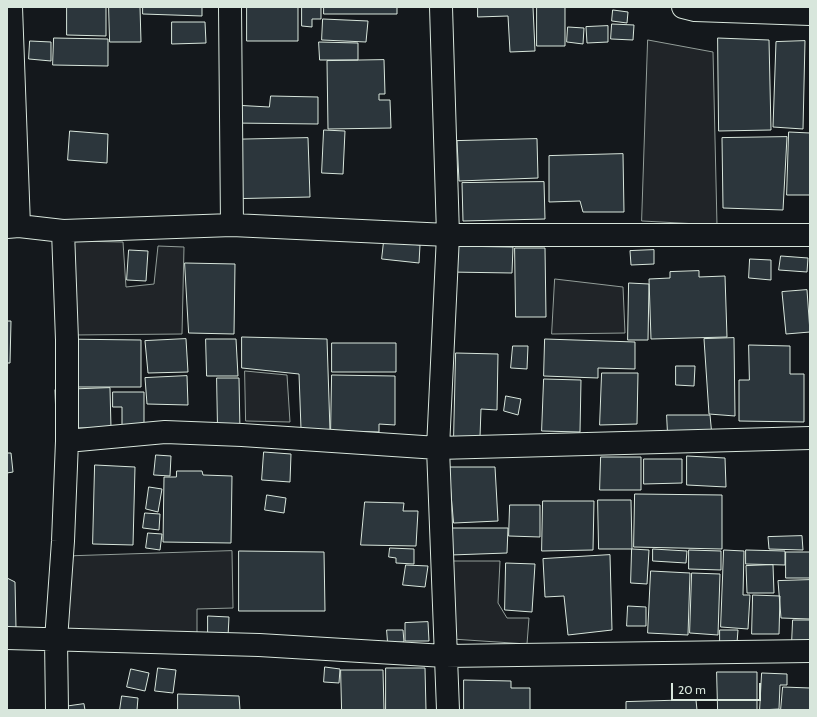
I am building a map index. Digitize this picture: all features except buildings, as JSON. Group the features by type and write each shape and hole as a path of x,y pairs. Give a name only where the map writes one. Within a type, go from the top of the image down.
{"street":[{"path":"11,7 13,226 63,231 232,224 448,235 810,235"},
{"path":"230,7 232,224"},
{"path":"441,7 448,235 438,448 448,710"},
{"path":"683,7 695,10 810,14"},
{"path":"57,710 56,640 63,541 67,441 67,340 63,231"},
{"path":"67,441 165,432 242,435 438,448 810,438"},
{"path":"7,638 259,646 445,656 810,651"}],"shaded area":[{"path":"648,40 713,52 717,225 642,221"},
{"path":"74,241 123,242 126,287 154,284 158,246 184,247 182,334 73,335"},
{"path":"555,279 623,287 625,333 552,334"},
{"path":"245,371 287,375 290,422 246,421"},
{"path":"232,551 233,608 197,609 197,637 66,637 72,559 74,556"},
{"path":"451,561 500,561 498,603 507,618 529,618 527,644 452,639"}]}
